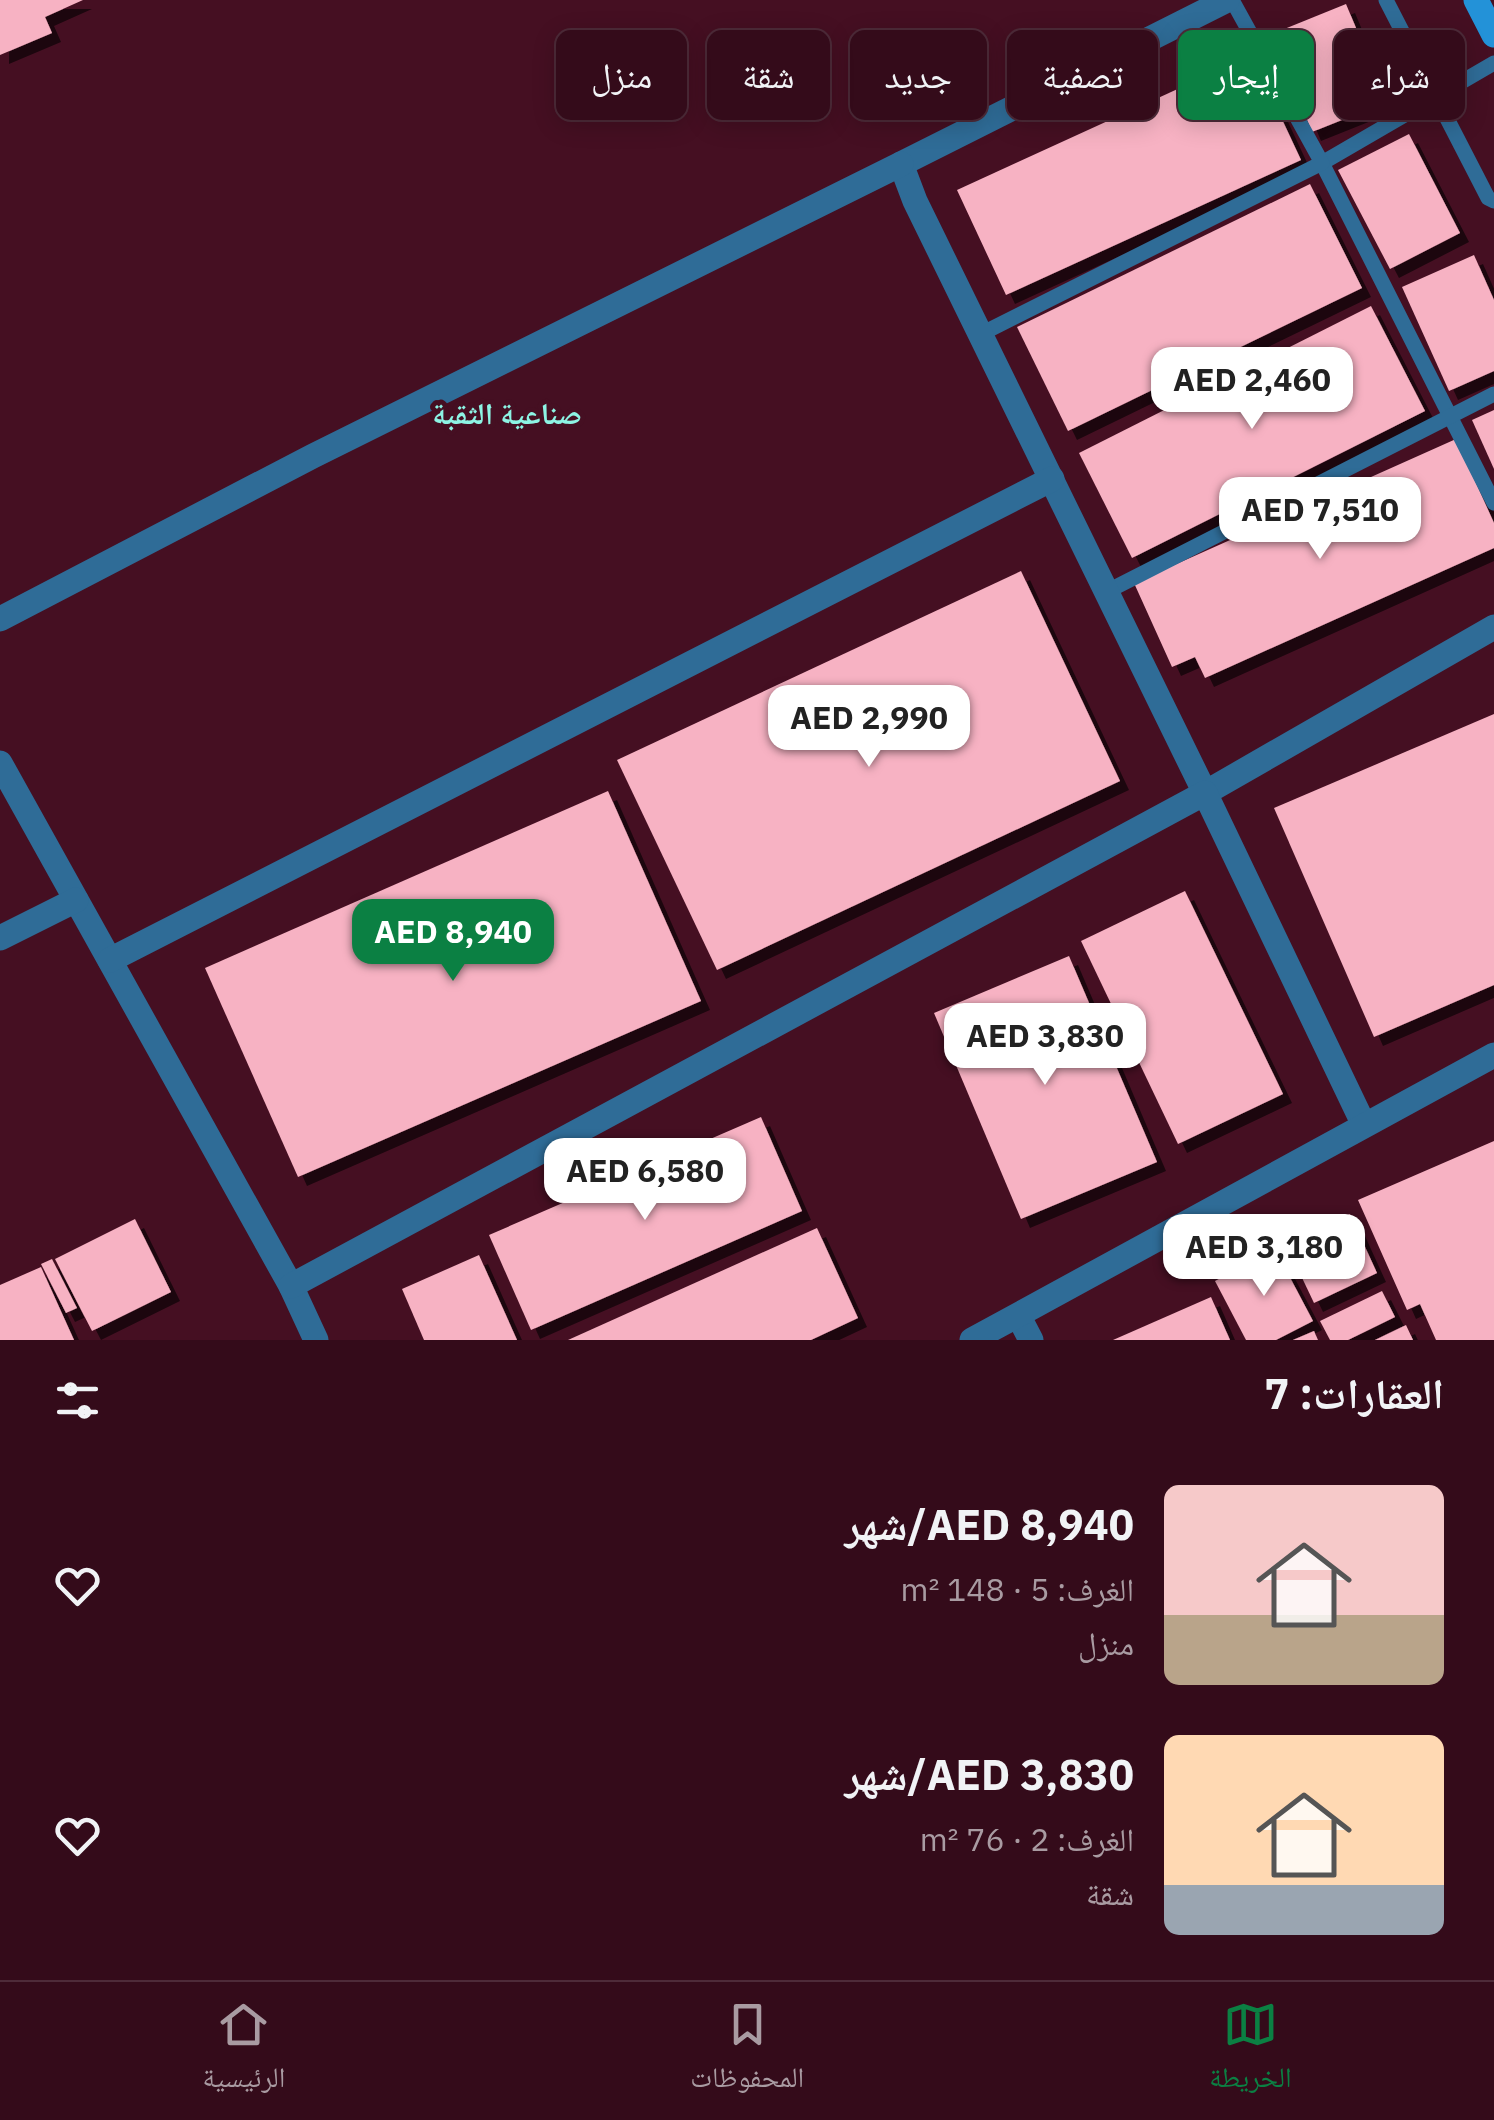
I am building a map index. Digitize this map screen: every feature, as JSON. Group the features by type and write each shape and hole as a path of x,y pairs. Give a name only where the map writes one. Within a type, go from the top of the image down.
{"main road":[{"path":"1476,0 1494,35"}],"street":[{"path":"0,619 313,456 1230,0"},
{"path":"901,164 1104,593 1363,1123"},
{"path":"110,960 1052,479"},
{"path":"292,1286 1205,793 1494,627"},
{"path":"0,763 292,1286 313,1339"},
{"path":"0,938 76,900"},
{"path":"972,1340 1363,1123 1494,1055"},
{"path":"1019,1317 1031,1340"}],"lane":[{"path":"1230,0 1322,163 1494,503"},
{"path":"1386,0 1402,30"},
{"path":"1465,82 1494,64"},
{"path":"981,334 1400,120"},
{"path":"1449,120 1493,203"},
{"path":"1104,593 1494,394"}],"building":[{"path":"0,0 83,0 45,17 52,33 0,55"},
{"path":"1346,4 1357,30 1334,30 1334,120 1342,120 1312,132 1307,120 1314,120 1314,30 1282,30"},
{"path":"1178,89 1178,120 1282,120 1301,160 1006,295 957,190 1110,120 1158,120 1158,98"},
{"path":"1409,134 1460,233 1390,269 1338,170"},
{"path":"1310,184 1362,288 1068,431 1017,327"},
{"path":"1474,255 1494,300 1494,371 1449,391 1402,287"},
{"path":"1371,306 1425,411 1132,558 1079,453"},
{"path":"1494,410 1494,469 1472,420"},
{"path":"1456,439 1494,523 1494,548 1205,678 1195,657 1172,667 1134,583"},
{"path":"1021,571 1120,781 717,970 617,760"},
{"path":"1494,714 1494,985 1374,1037 1274,808"},
{"path":"608,791 701,1001 298,1177 205,968"},
{"path":"1185,891 1283,1094 1178,1144 1081,941"},
{"path":"1069,956 1157,1162 1021,1219 934,1013"},
{"path":"761,1117 802,1211 531,1330 489,1235"},
{"path":"1494,1141 1494,1340 1436,1340 1420,1304 1407,1310 1358,1200"},
{"path":"1350,1214 1377,1273 1314,1303 1286,1244"},
{"path":"135,1219 171,1292 92,1331 55,1259"},
{"path":"817,1228 858,1318 811,1340 568,1340"},
{"path":"1275,1249 1313,1321 1276,1340 1246,1340 1215,1281"},
{"path":"479,1255 517,1340 424,1340 402,1289"},
{"path":"52,1259 77,1308 66,1313 41,1264"},
{"path":"41,1267 74,1340 0,1340 0,1285"},
{"path":"1382,1291 1395,1317 1348,1340 1330,1340 1320,1321"},
{"path":"1211,1297 1230,1340 1113,1340"},
{"path":"1406,1325 1413,1340 1375,1340"},
{"path":"1314,1331 1318,1340 1293,1340"}],"district":[{"name":"صناعية الثقبة","path":"507,412"}]}
